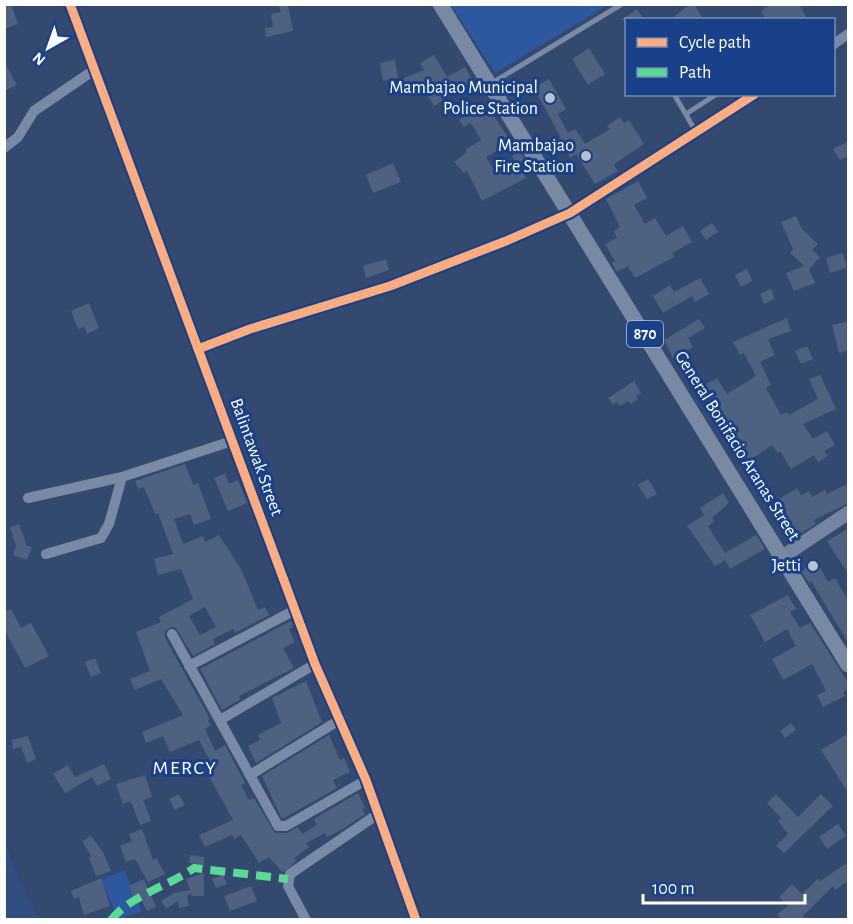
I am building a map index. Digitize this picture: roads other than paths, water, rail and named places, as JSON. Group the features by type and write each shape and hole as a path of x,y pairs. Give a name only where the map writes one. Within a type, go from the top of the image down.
{"main road":[{"name":"General Bonifacio Aranas Street","path":"440,4 849,665"}],"street":[{"name":"Balintawak Street","path":"70,4 315,664 366,780 416,920"},
{"path":"835,43 849,34"},
{"path":"4,148 18,137 34,111 94,70"},
{"path":"198,349 250,329 390,286 506,241 570,213 751,96"},
{"path":"28,498 122,477 232,441"},
{"path":"46,554 101,538 110,524 122,477"},
{"path":"782,557 849,513"},
{"path":"189,666 295,610"},
{"path":"171,634 281,827 366,780"},
{"path":"220,720 315,664"},
{"path":"250,775 341,719"},
{"path":"306,920 288,886 290,874 378,814"}],"lane":[{"path":"491,84 622,4"},
{"path":"675,96 696,132"},
{"path":"686,114 714,96"}],"place":[{"name":"Mambajao Municipal Police Station","path":"550,98"},
{"name":"Mambajao Fire Station","path":"586,156"},
{"name":"Jetti","path":"813,566"}],"district":[{"name":"MERCY","path":"185,768"}]}
